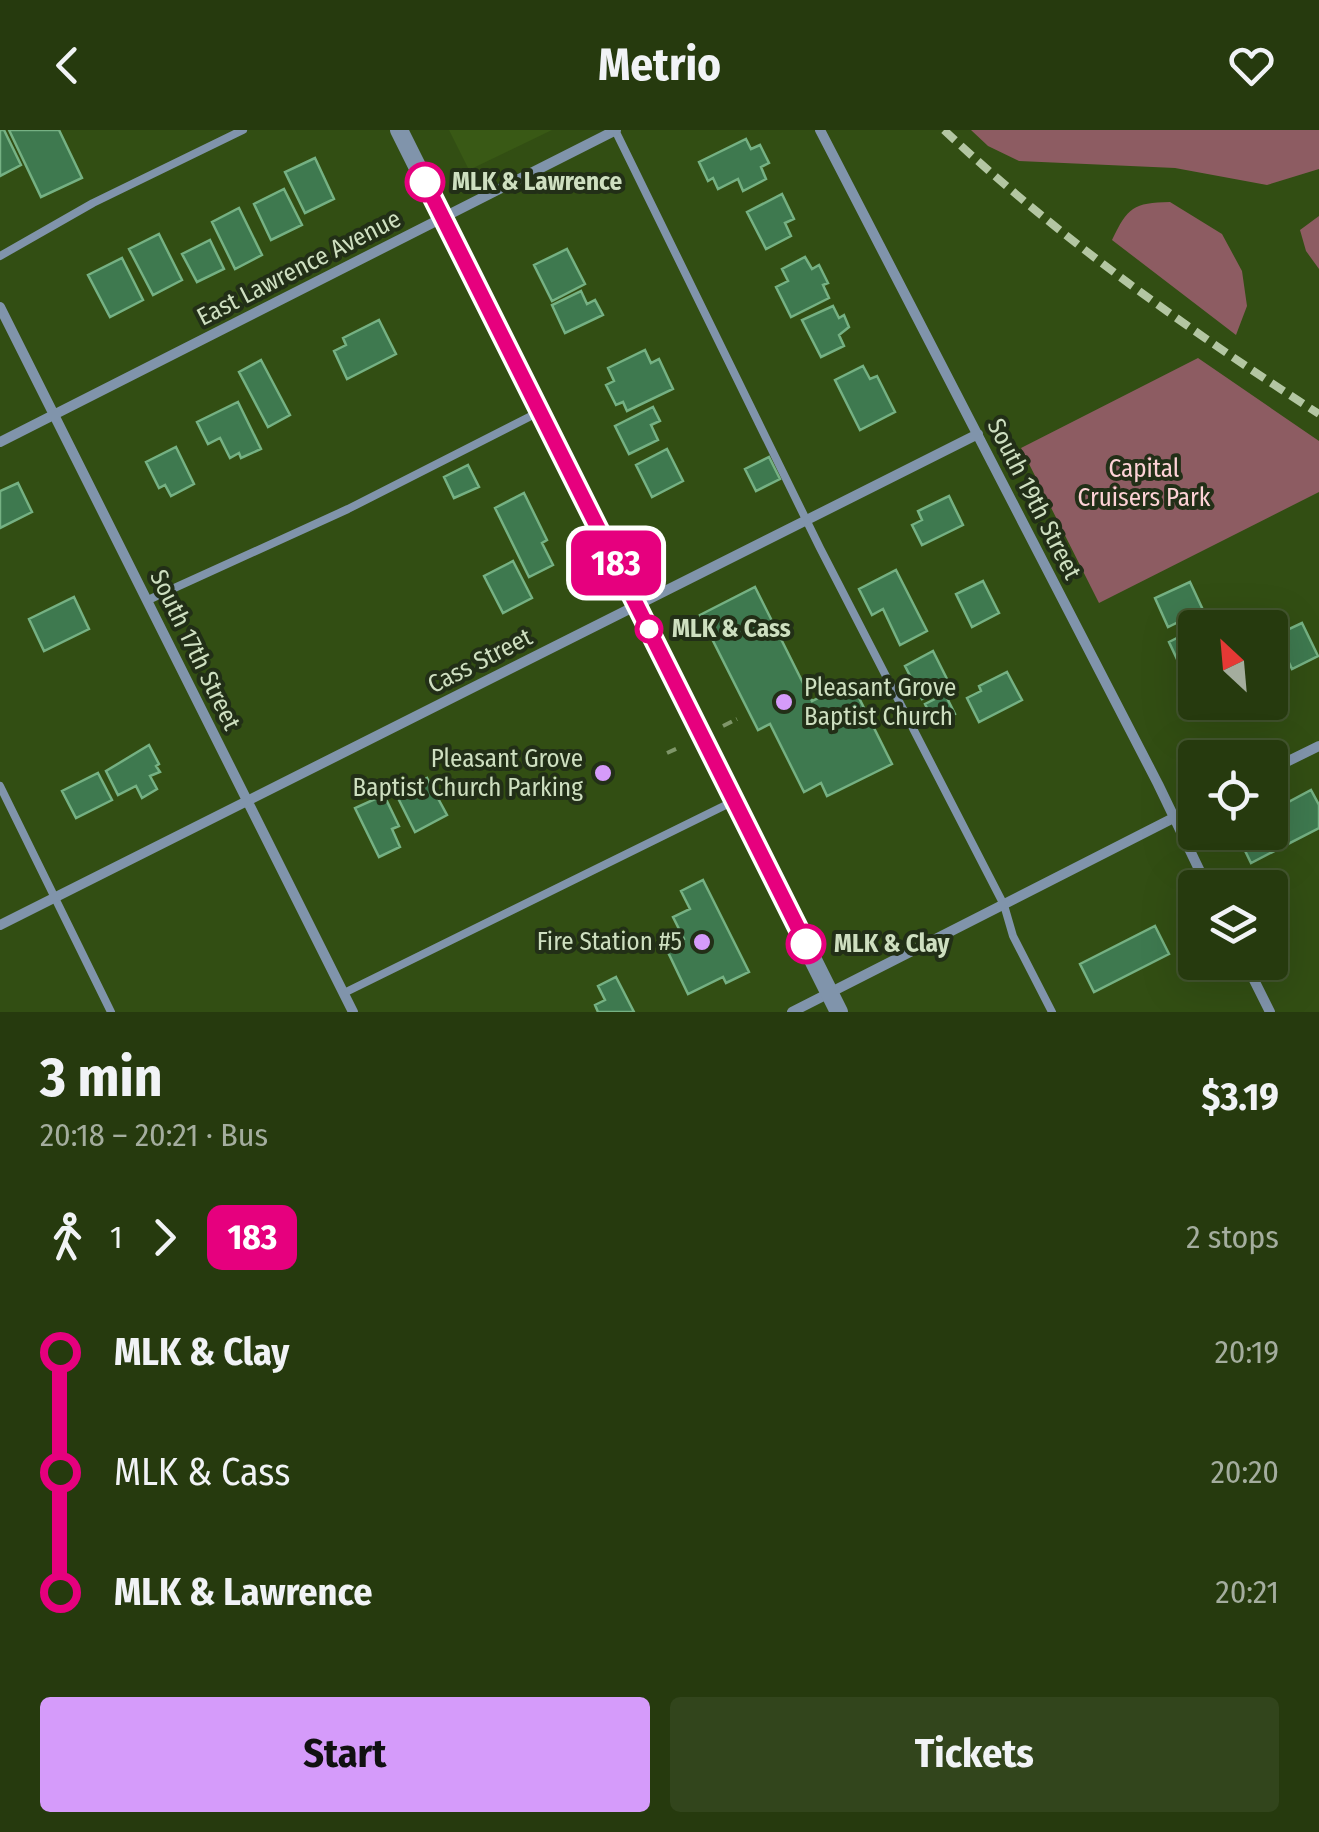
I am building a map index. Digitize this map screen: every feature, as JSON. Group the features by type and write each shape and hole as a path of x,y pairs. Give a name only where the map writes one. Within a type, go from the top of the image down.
{"street":[{"path":"399,130 839,1012"},
{"name":"East Lawrence Avenue","path":"0,442 616,130"},
{"name":"South 19th Street","path":"820,130 1199,870"},
{"name":"South 17th Street","path":"0,307 353,1012"},
{"name":"Cass Street","path":"0,925 978,434"},
{"path":"1288,761 1319,746"},
{"path":"792,1012 1178,815"},
{"path":"1255,980 1270,1012"}],"lane":[{"path":"0,256 93,203 243,130"},
{"path":"616,130 1004,905 1013,936 1052,1012"},
{"path":"148,600 348,510 541,411"},
{"path":"0,786 111,1012"},
{"path":"344,993 734,801"}],"path":[{"path":"723,726 737,720"},
{"path":"667,753 680,747"}],"shaded area":[{"path":"449,130 552,130 469,170"}],"green space":[{"path":"971,130 1319,130 1319,169 1267,185 1175,168 1019,161 988,146"},
{"path":"1170,202 1222,234 1242,271 1247,306 1236,335 1112,240 1133,209"},
{"path":"1319,216 1319,269 1306,251 1300,230"},
{"name":"Capital Cruisers Park","path":"1198,358 1319,441 1319,492 1099,603 1021,448"}],"building":[{"path":"0,130 4,130 21,165 0,176"},
{"path":"9,130 59,130 82,178 41,197"},
{"path":"746,139 751,149 760,145 769,163 761,167 766,179 743,191 738,179 718,189 713,178 708,181 699,162"},
{"path":"315,158 334,199 305,213 285,172"},
{"path":"284,189 302,225 271,240 254,204"},
{"path":"782,194 794,219 785,223 791,236 766,249 747,212"},
{"path":"239,208 262,255 235,269 212,222"},
{"path":"159,234 182,280 153,295 129,249"},
{"path":"210,240 224,269 197,282 182,254"},
{"path":"567,249 585,284 552,301 534,265"},
{"path":"805,257 812,269 819,265 828,283 823,285 829,298 791,317 776,287 788,281 782,269"},
{"path":"122,258 143,300 110,317 88,275"},
{"path":"581,291 587,304 595,300 603,315 565,333 552,305"},
{"path":"833,306 839,318 844,315 849,327 839,335 844,346 821,357 802,320"},
{"path":"379,320 396,354 347,379 334,351 346,345 343,338"},
{"path":"645,350 651,363 659,359 673,389 627,411 623,402 616,405 606,385 614,381 608,368"},
{"path":"261,360 290,415 268,427 239,372"},
{"path":"863,366 870,379 877,376 895,412 860,430 835,380"},
{"path":"238,402 261,449 241,458 239,453 230,458 220,438 208,444 197,422"},
{"path":"653,407 660,421 651,425 658,440 629,454 615,426"},
{"path":"176,447 194,484 171,496 165,485 159,488 146,462"},
{"path":"667,449 683,481 652,497 636,465"},
{"path":"769,457 780,479 756,491 745,469"},
{"path":"468,465 479,487 454,498 444,477"},
{"path":"18,483 32,512 0,528 0,491"},
{"path":"524,493 547,540 542,543 553,565 529,577 495,508"},
{"path":"949,496 963,525 922,545 912,525 922,520 918,511"},
{"path":"513,561 532,598 503,613 484,576"},
{"path":"896,570 927,631 900,645 883,609 872,615 859,589"},
{"path":"983,581 999,613 972,627 956,594"},
{"path":"1190,582 1203,610 1178,610 1178,622 1168,627 1155,598"},
{"path":"755,587 812,701 851,682 892,764 827,796 821,783 804,792 770,724 758,730 700,615"},
{"path":"74,597 89,629 44,651 29,619"},
{"path":"1302,623 1318,656 1292,669 1288,660 1288,629"},
{"path":"1178,638 1178,661 1169,642"},
{"path":"933,651 950,685 922,699 905,666"},
{"path":"1007,672 1022,700 979,722 967,698 981,691 979,686"},
{"path":"945,694 955,714 935,724 925,704"},
{"path":"149,745 159,764 156,766 160,772 150,776 157,789 142,798 136,786 118,795 106,771"},
{"path":"98,773 112,800 76,818 62,791"},
{"path":"427,778 447,815 415,832 396,794"},
{"path":"1311,790 1319,805 1319,828 1288,844 1288,802"},
{"path":"384,795 399,826 392,829 400,847 379,857 355,808"},
{"path":"1245,850 1276,850 1251,863"},
{"path":"703,880 749,972 726,983 723,977 688,994 666,948 684,939 673,917 690,909 681,891"},
{"path":"1155,926 1169,954 1094,992 1080,964"},
{"path":"616,977 634,1012 598,1012 595,1005 605,1000 598,986"}],"railway":[{"path":"944,130 1125,281 1319,414"}],"bus line":[{"name":"183","path":"425,182 806,944"}],"place":[{"name":"MLK & Lawrence","path":"425,182"},
{"name":"MLK & Cass","path":"649,629"},
{"name":"Pleasant Grove Baptist Church","path":"784,702"},
{"name":"Pleasant Grove Baptist Church Parking","path":"603,773"},
{"name":"Fire Station #5","path":"702,942"},
{"name":"MLK & Clay","path":"806,944"}]}
